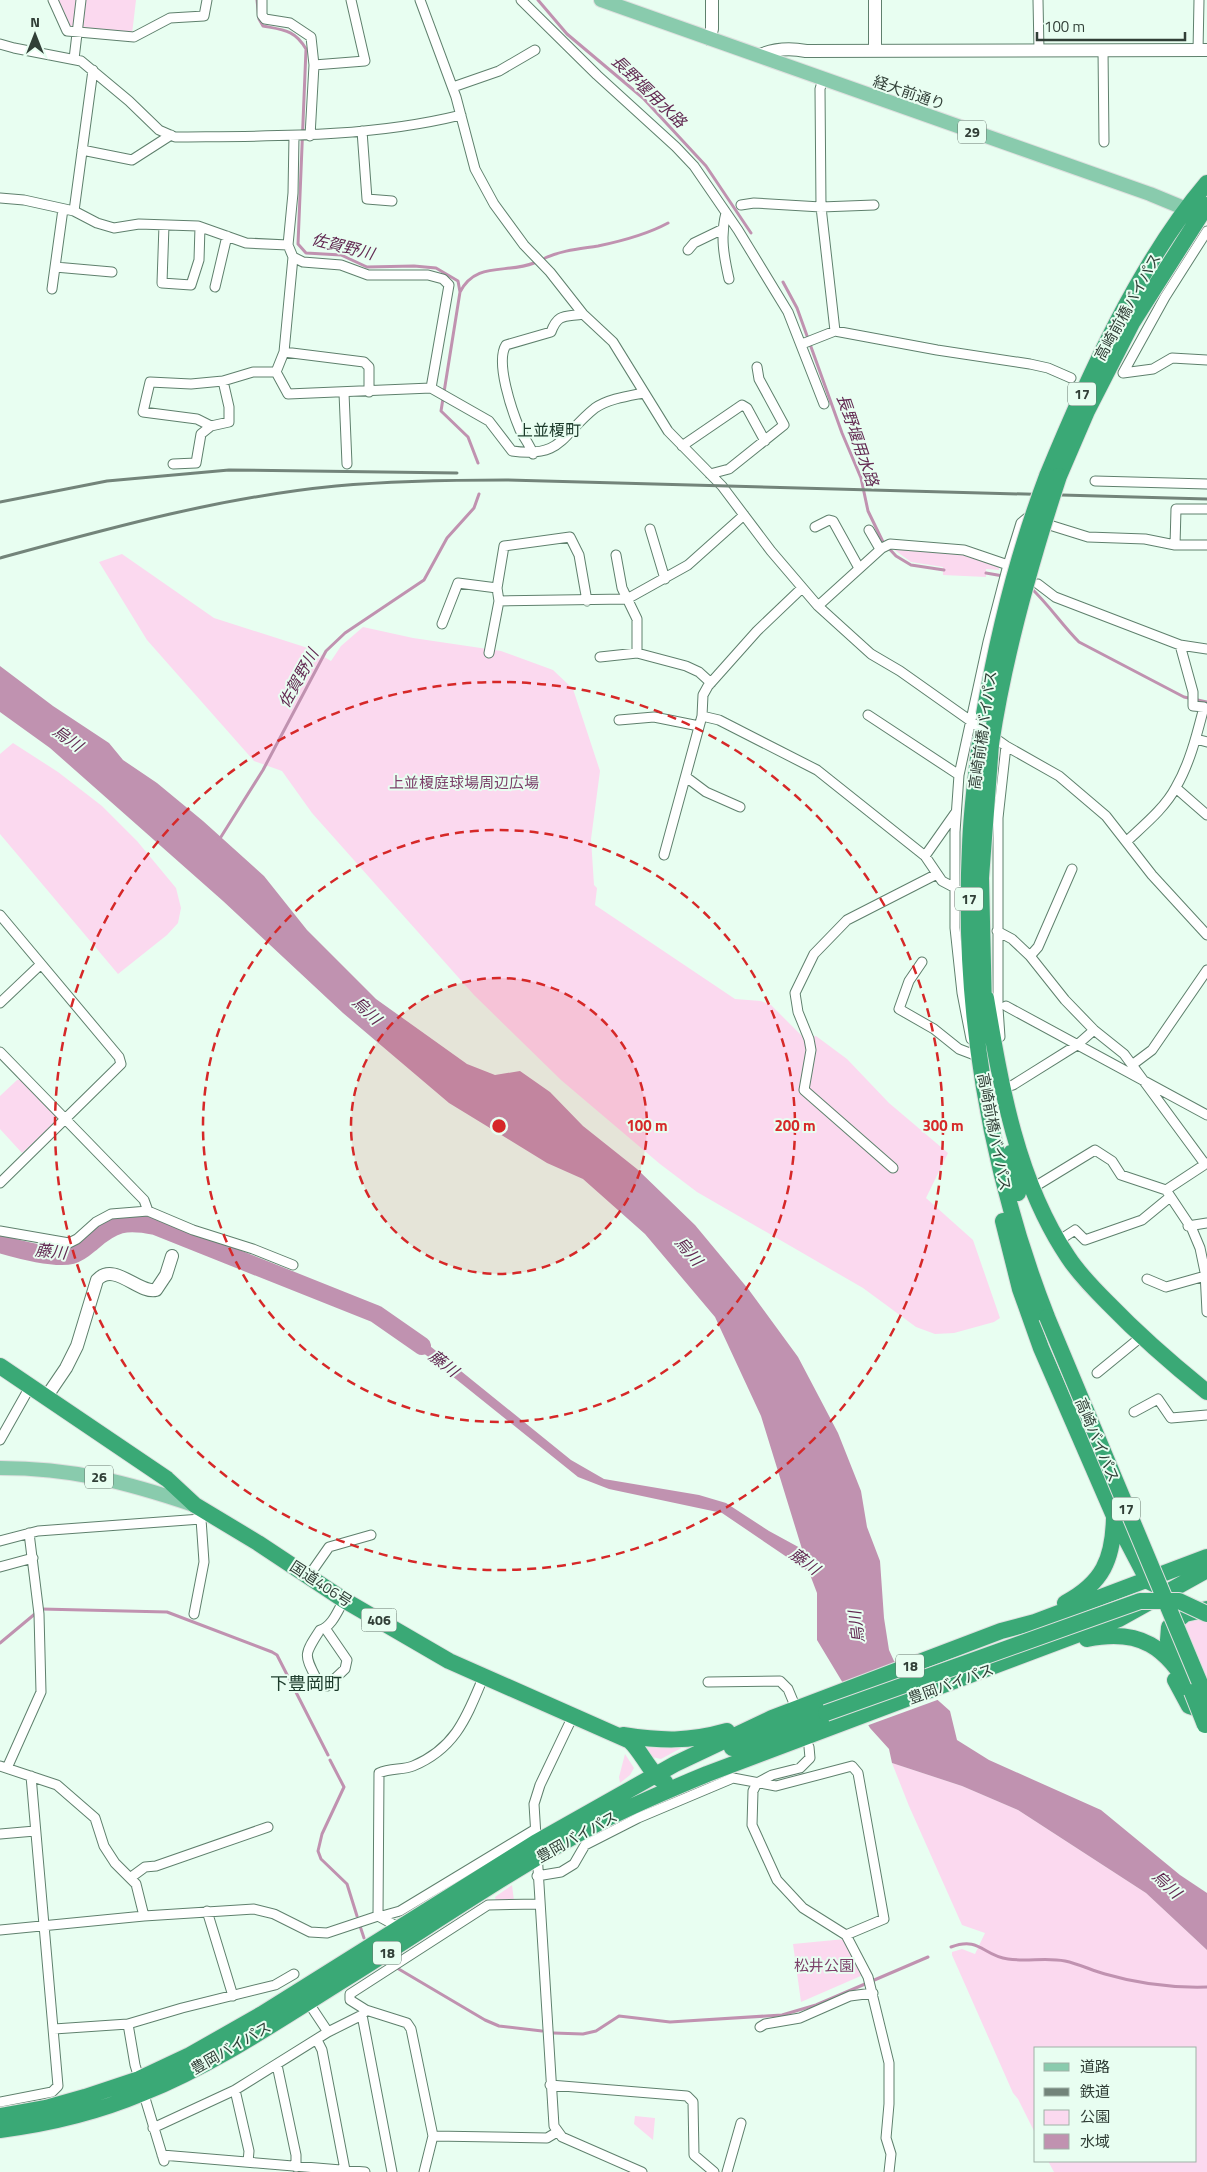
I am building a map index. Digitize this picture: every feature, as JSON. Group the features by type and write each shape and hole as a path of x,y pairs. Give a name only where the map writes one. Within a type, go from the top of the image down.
{"highway":[{"name":"高崎前橋バイパス","path":"1051,1315 1019,1241 996,1146 980,1057 970,953 970,847 992,744 1003,677 1053,476 1132,324 1200,211 1207,183"},
{"name":"高崎前橋バイパス","path":"992,744 982,869 984,1015 991,1075 1006,1155 1025,1191 1037,1260 1051,1315"},
{"name":"17","path":"984,984 1003,1088 1025,1191 1082,1275 1141,1337 1207,1392"},
{"name":"17","path":"996,1146 995,1173 1000,1206 1029,1319 1114,1516 1154,1579"},
{"name":"高崎バイパス","path":"1051,1315 1099,1422 1207,1678"},
{"name":"高崎バイパス","path":"1051,1315 1207,1700"},
{"name":"国道406号","path":"0,1366 32,1385 167,1479 201,1512 258,1543 344,1600 449,1661 572,1718 630,1741 640,1751 656,1777"},
{"path":"1001,1631 1062,1605 1084,1591 1101,1574 1112,1548 1114,1516"},
{"path":"1154,1579 1207,1557"},
{"path":"1154,1579 1183,1572 1207,1563"},
{"name":"豊岡バイパス","path":"0,2116 46,2108 141,2086 196,2069 308,2002 535,1852 675,1764 772,1718 826,1713 1002,1665 1136,1612 1207,1570"},
{"path":"1154,1579 1158,1586 1178,1588"},
{"name":"豊岡バイパス","path":"0,2130 54,2121 141,2086 190,2054 262,2014 400,1928 535,1852 682,1784 826,1713 1001,1631 1035,1622 1154,1579"},
{"path":"826,1713 1134,1602 1172,1600 1186,1603 1207,1614"},
{"path":"1206,1721 1170,1648 1168,1629 1172,1623 1185,1614 1207,1609"},
{"path":"1002,1665 1084,1639 1108,1635 1139,1639 1182,1675"},
{"path":"1159,1654 1189,1706 1206,1721"},
{"name":"18","path":"656,1777 826,1713"},
{"name":"406","path":"616,1734 660,1740 690,1740 772,1718"},
{"path":"656,1777 670,1784 682,1784"}],"main road":[{"name":"経大前通り","path":"601,0 823,80 1200,211"},
{"name":"26","path":"0,1468 45,1469 104,1477 201,1512"}],"street":[{"path":"53,0 67,30 77,33 134,37 170,18 204,16 208,0"},
{"path":"74,59 81,0"},
{"path":"262,0 262,15 265,19 290,23 310,37 314,65 293,193 288,245 293,257 284,352 276,372"},
{"path":"314,65 365,61 351,0"},
{"path":"420,0 453,88 475,169 494,204 524,245 550,272 584,314 613,342 668,431 722,486 818,606 871,654 900,671 971,722 992,744 1059,776 1106,816 1152,875 1207,935"},
{"path":"521,0 597,75 688,158 726,213 807,342 824,404"},
{"path":"709,39 712,29 712,0"},
{"path":"875,0 875,51"},
{"path":"1038,0 1039,50"},
{"path":"758,56 780,50 1203,50 1199,0"},
{"path":"0,44 81,61 159,130 175,137 302,136 417,125 461,115"},
{"path":"453,88 499,71 535,50"},
{"path":"1103,50 1104,142"},
{"path":"781,65 787,54 806,51"},
{"path":"74,211 93,70"},
{"path":"823,80 820,89 821,206 835,331"},
{"path":"362,131 367,199 392,202"},
{"path":"82,150 132,160 171,136"},
{"path":"0,198 24,200 74,211 97,223 114,228 139,224 200,227 246,242 288,245"},
{"path":"741,205 761,203 821,206 874,205"},
{"path":"52,289 63,209"},
{"path":"726,213 723,229 724,255 729,279"},
{"path":"164,225 162,283 191,285 199,260 200,227"},
{"path":"688,250 694,242 723,229"},
{"path":"1207,231 1165,297 1123,373 1153,369 1172,358 1207,360"},
{"path":"215,287 227,236"},
{"path":"293,257 303,262 341,264 368,275 428,275 443,279 449,285 433,389"},
{"path":"55,268 112,272"},
{"path":"533,454 521,430 512,404 504,377 502,352 506,344 551,332 555,321 559,317 584,314"},
{"path":"807,342 835,331 937,350 1030,364 1048,368 1071,378"},
{"path":"284,352 364,362 369,367 369,392"},
{"path":"710,474 729,469 784,425 759,379 757,367"},
{"path":"211,426 196,419 143,412 150,382 191,384 223,382 253,372 276,372"},
{"path":"276,372 288,394 433,389 489,421 512,451 533,454 548,451 563,440 599,406 643,393"},
{"path":"173,464 196,463 201,434 211,426 229,422 229,407 223,382"},
{"path":"344,393 347,464"},
{"path":"682,446 742,405 747,408 765,441"},
{"path":"1095,481 1207,484"},
{"path":"1175,545 1176,509 1207,509"},
{"path":"499,601 628,599 688,565 744,515"},
{"path":"980,1057 970,1038 962,993 955,928 958,890 957,811 959,775 1004,581 1021,523 1027,518 1088,538 1145,539 1175,545 1207,545"},
{"path":"815,528 829,520 833,521 859,568"},
{"path":"650,529 666,579"},
{"path":"869,530 884,547"},
{"path":"489,653 499,601 497,588 504,546 570,536 579,555 588,601"},
{"path":"818,606 884,547 964,550 1008,567"},
{"path":"616,555 622,588 637,619 637,653"},
{"path":"442,624 458,583 497,588"},
{"path":"1038,584 1056,597 1180,645 1207,649"},
{"path":"664,855 702,716 703,695 711,683 757,631 802,588"},
{"path":"1127,841 1155,814 1176,788 1196,739 1204,708 1193,704 1193,692 1180,645"},
{"path":"600,657 637,653 686,666 699,672 711,683"},
{"path":"868,715 959,775"},
{"path":"702,716 719,720 817,770 925,856 942,881 958,890"},
{"path":"619,720 654,718 699,726"},
{"path":"1196,739 1207,742"},
{"path":"992,744 998,818 992,892 997,931 998,1008 1003,1088 1013,1085 1077,1045 1094,1030"},
{"path":"686,777 706,792 740,806"},
{"path":"1176,788 1207,814"},
{"path":"925,856 957,811"},
{"path":"1030,956 1038,947 1072,869"},
{"path":"893,1168 804,1090 811,1050 810,1039 798,1012 795,993 814,954 848,920 937,874"},
{"path":"0,915 121,1061 121,1064 0,1182"},
{"path":"997,931 1012,938 1030,956 1065,1000 1094,1030 1124,1054 1206,1164 1168,1194 1142,1220 1085,1240 1075,1230 1058,1241"},
{"path":"922,962 909,981 899,1008 934,1029 959,1049 980,1057"},
{"path":"0,1003 40,965"},
{"path":"1132,1065 1152,1050 1207,970"},
{"path":"1006,1006 1207,1115"},
{"path":"0,1052 144,1200 148,1210"},
{"path":"1025,1191 1095,1150 1112,1161 1121,1175 1168,1194 1200,1248 1205,1276 1207,1312"},
{"path":"0,1231 69,1242 77,1239 96,1222 111,1214 148,1210 194,1230 253,1249 293,1265"},
{"path":"1188,1226 1207,1223"},
{"path":"47,1396 61,1376 76,1346 97,1280 106,1275 126,1278 145,1289 156,1290 166,1275 172,1256"},
{"path":"1147,1279 1166,1287 1205,1276"},
{"path":"1097,1373 1141,1337"},
{"path":"0,1440 32,1385"},
{"path":"1134,1412 1158,1399 1171,1418 1207,1415"},
{"path":"0,1541 29,1533 201,1512 204,1562 194,1614"},
{"path":"29,1533 39,1614 41,1692 3,1767 57,1785 95,1818 104,1846 114,1863 136,1884 144,1916"},
{"path":"308,1577 329,1547 371,1535"},
{"path":"0,1568 33,1558"},
{"path":"325,1628 347,1660 345,1669 327,1686 318,1682 306,1650 320,1630 325,1628 344,1600"},
{"path":"380,1916 379,1772 414,1765 451,1740 464,1724 483,1678"},
{"path":"708,1682 780,1681 788,1689 793,1701"},
{"path":"572,1718 536,1794 535,1852 553,2119 557,2132 562,2137 642,2172"},
{"path":"809,1747 810,1758 805,1766 772,1776 757,1783 753,1791 752,1825 777,1880 803,1908 846,1935 871,1985 889,2063 890,2104 886,2138 891,2154 889,2172"},
{"path":"535,1852 561,1872 574,1864 585,1845 671,1803 733,1778 776,1786 852,1766 858,1772 884,1919 846,1935"},
{"path":"0,2102 52,2092 57,2088 54,2029 31,1776"},
{"path":"130,1878 145,1867 156,1866 268,1827"},
{"path":"0,1834 35,1830"},
{"path":"0,1930 207,1911 264,1910 316,1933 335,1931 364,1919 400,1912 535,1852"},
{"path":"424,2172 433,2136 411,2029 407,2024 364,2012 350,2000 350,1994 488,1905 540,1904"},
{"path":"207,1911 233,1996"},
{"path":"380,1916 400,1928"},
{"path":"54,2029 128,2024 276,1984 294,1974"},
{"path":"760,2027 765,2024 807,2015 871,1985"},
{"path":"308,2002 328,2032"},
{"path":"154,2128 235,2090 328,2032 364,2012"},
{"path":"364,2012 392,2172"},
{"path":"128,2024 141,2086 163,2158 248,2162 364,2172"},
{"path":"317,2040 322,2050 345,2170"},
{"path":"277,2065 296,2155 296,2167"},
{"path":"550,2085 687,2096 693,2102 694,2155 714,2172"},
{"path":"235,2090 249,2151 248,2162"},
{"path":"727,2172 740,2123"},
{"path":"433,2136 546,2138 557,2132"}],"green space":[{"path":"57,0 78,0 75,28 70,27"},
{"path":"85,0 136,0 132,34 80,29"},
{"path":"892,548 958,552 999,563 999,570 986,569 986,577 943,575 943,567 911,562"},
{"name":"上並榎庭球場周辺広場","path":"122,554 214,618 311,649 331,661 341,646 363,627 413,638 501,651 553,670 573,689 600,771 591,839 594,885 597,888 595,905 735,999 761,1001 771,1005 804,1038 816,1036 847,1059 889,1103 948,1153 926,1198 973,1240 1000,1318 994,1322 954,1333 935,1334 916,1327 863,1288 697,1192 660,1164 561,1080 474,995 312,813 282,771 254,761 147,640 99,562"},
{"path":"13,743 58,772 102,806 137,841 176,888 181,908 178,923 167,935 118,974 0,834 0,754"},
{"path":"17,1080 22,1080 56,1115 55,1123 22,1153 0,1129 0,1096"},
{"path":"1207,1613 1207,1707 1176,1626"},
{"path":"642,1742 685,1746 661,1759 652,1757"},
{"path":"625,1754 634,1768 630,1775 620,1783 619,1777"},
{"path":"892,1763 962,1786 1018,1810 1146,1893 1207,1950 1207,2172 1054,2172 1049,2162 1197,2162 1197,2047 1034,2047 1034,2131 1013,2093 952,1955 952,1952 962,1949 975,1954 985,1933 962,1925"},
{"path":"512,1885 514,1901 496,1901 495,1897"},
{"name":"松井公園","path":"845,1939 863,1975 801,2002 793,1944"},
{"path":"635,2116 655,2118 653,2140 634,2124"}],"water":[{"name":"烏川","path":"0,666 53,706 109,743 123,760 157,783 203,821 264,876 307,930 376,999 467,1064 495,1075 520,1071 550,1092 583,1126 637,1169 695,1225 749,1290 798,1357 838,1433 861,1491 867,1527 880,1561 884,1618 889,1650 894,1661 950,1711 957,1740 989,1760 1101,1810 1180,1875 1207,1893 1207,1950 1146,1893 1018,1810 962,1786 892,1763 889,1749 870,1728 817,1640 817,1593 809,1572 722,1513 609,1489 578,1477 406,1339 403,1332 425,1342 571,1460 604,1479 699,1495 726,1503 769,1531 802,1549 761,1416 715,1317 645,1234 583,1179 547,1163 449,1103 343,1013 223,901 50,748 0,712"}],"pier":[{"path":"927,1687 940,1699 866,1726 856,1709"}],"waterway":[{"name":"佐賀野川","path":"257,0 259,19 263,26 293,34 306,49 298,244 306,253 341,255 367,267 414,266 436,268 458,281 460,292 441,411 468,437 478,463"},
{"name":"長野堰用水路","path":"538,0 567,34 643,98 706,166 751,233"},
{"path":"545,258 565,251 625,240 668,223"},
{"path":"460,292 467,282 483,272 534,263"},
{"name":"長野堰用水路","path":"783,282 797,308 842,433 861,478 868,511 883,542 896,556 911,565 944,570"},
{"name":"佐賀野川","path":"219,840 263,770 326,651 345,633 424,580 447,538 474,508 479,494"},
{"name":"長野堰用水路","path":"986,573 1003,576"},
{"name":"長野堰用水路","path":"1031,588 1079,642 1184,697 1207,702"},
{"name":"藤川","path":"0,1244 36,1253 65,1256 78,1253 114,1227 128,1223 155,1226 376,1314 422,1346"},
{"path":"41,1609 167,1612 272,1652 277,1655 328,1755"},
{"path":"0,1643 36,1613"},
{"path":"330,1760 344,1787 322,1834 318,1851 321,1859 347,1884 357,1916"},
{"path":"360,1926 364,1938"},
{"path":"951,1947 969,1944 1008,1959 1044,1959 1070,1962 1143,1983 1181,1987 1207,1987"},
{"path":"553,2033 583,2034 596,2031 619,2016 670,2022 782,2015 816,2005 928,1957"},
{"path":"397,1968 485,2020 499,2026 542,2031"}],"railway":[{"path":"0,502 107,481 229,470 457,473"},
{"path":"0,558 125,525 209,506 293,491 399,482 506,480 1207,499"}],"district":[{"name":"上並榎町","path":"549,430"},
{"name":"下豊岡町","path":"306,1684"}]}
